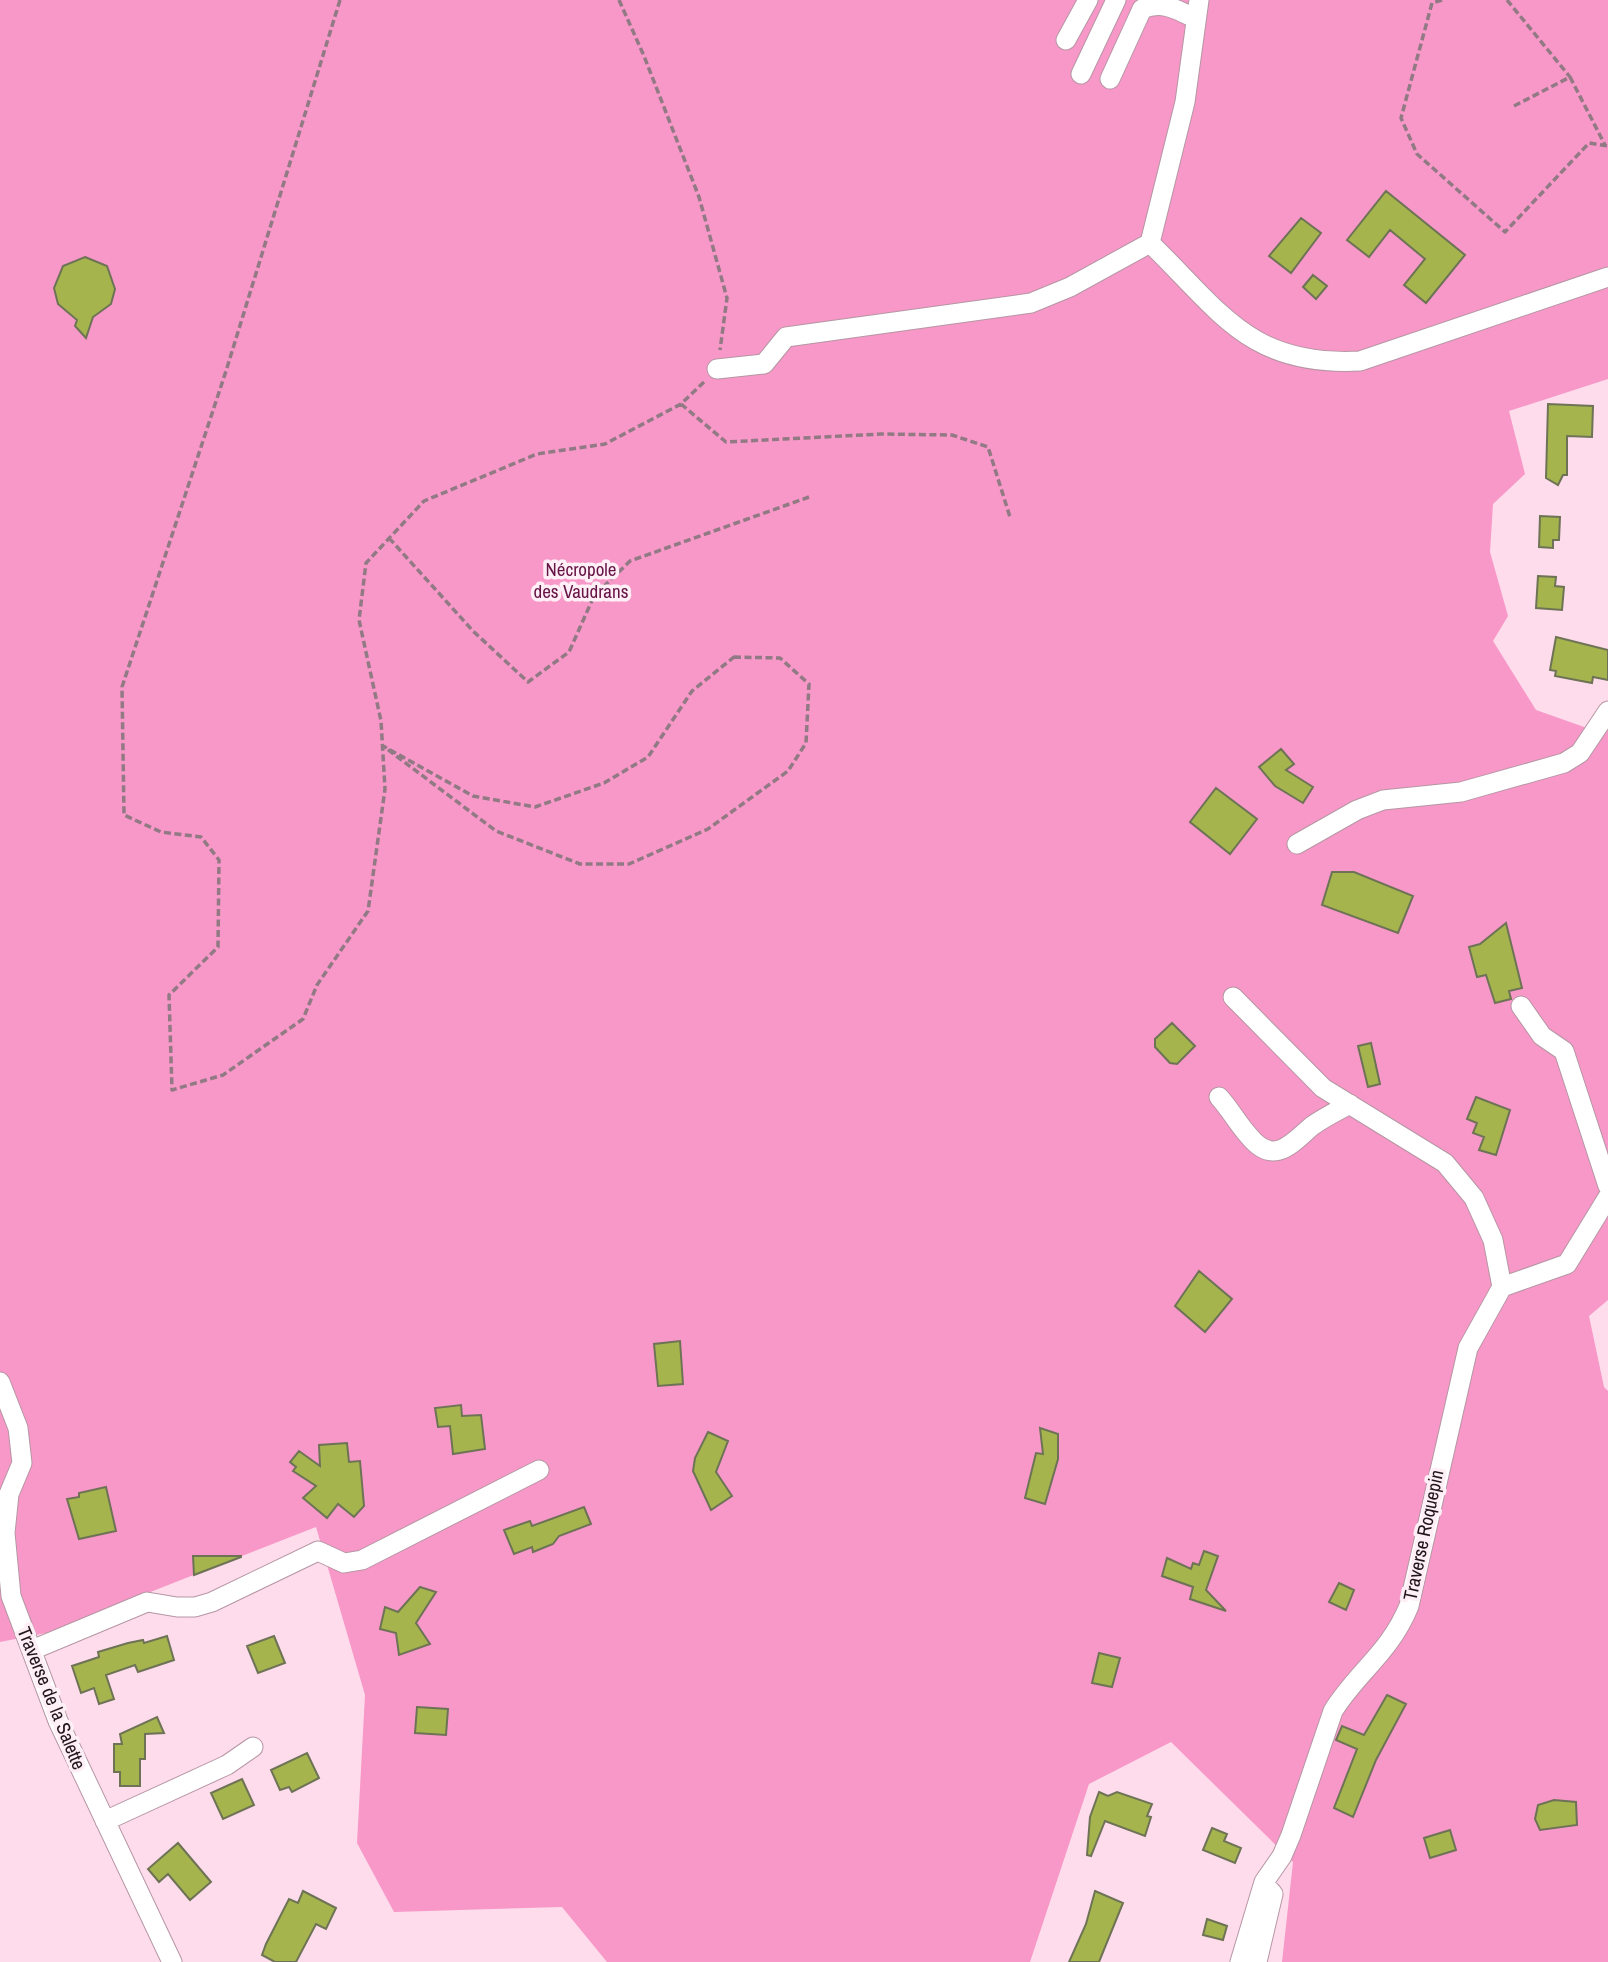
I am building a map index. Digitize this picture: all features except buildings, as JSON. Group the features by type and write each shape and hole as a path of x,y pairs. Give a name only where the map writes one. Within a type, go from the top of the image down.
{"street":[{"path":"1066,40 1088,0"},
{"path":"1081,74 1116,0"},
{"path":"717,369 764,364 786,337 1031,303 1070,287 1150,243 1185,102 1198,10 1164,3 1152,3 1143,9 1110,79"},
{"path":"1150,243 1239,331 1297,359 1330,363 1360,361 1608,277"},
{"path":"1297,845 1357,810 1384,800 1461,792 1564,763 1580,753 1608,711"},
{"path":"1233,997 1323,1088 1446,1163 1474,1198 1493,1240 1502,1287 1567,1264 1608,1197"},
{"path":"1521,1006 1542,1036 1563,1051 1608,1186"},
{"path":"1219,1097 1249,1137 1261,1147 1276,1150 1291,1147 1313,1126 1350,1104"},
{"name":"Traverse Roquepin","path":"1240,1962 1264,1882 1282,1856 1291,1835 1333,1711 1343,1695 1390,1643 1409,1606 1468,1348 1502,1287"},
{"name":"Traverse de la Salette","path":"0,1382 18,1428 22,1464 9,1494 5,1533 11,1596 58,1721 172,1962"},
{"path":"32,1650 148,1602 186,1607 212,1602 318,1551 344,1563 362,1560 539,1470"},
{"path":"105,1821 227,1765 253,1747"},
{"path":"1257,1962 1273,1894 1264,1882"}],"path":[{"path":"340,0 230,358 122,687 124,815 161,832 201,837 219,859 218,947 169,995 172,1090 223,1075 303,1019 317,985 368,911 385,789 381,721 359,620 366,563 424,500 537,454 605,444 681,404 717,369 727,298 699,197 619,0"},
{"path":"1442,0 1432,3 1401,118 1417,154 1427,163 1505,232 1589,143 1606,146"},
{"path":"1507,0 1570,77 1606,146"},
{"path":"1514,106 1570,77"},
{"path":"681,404 726,442 881,434 952,435 988,447 1010,517"},
{"path":"389,538 473,631 528,682 569,652 594,596 630,561 808,497"},
{"path":"734,657 780,658 809,684 806,743 788,771 708,829 629,864 580,864 496,831 383,746 473,796 535,807 604,783 648,757 692,691 734,657"}],"green space":[{"name":"Nécropole des Vaudrans","path":"0,0 1608,0 1608,379 1509,411 1525,474 1493,504 1490,552 1508,616 1493,641 1536,710 1604,734 1608,730 1608,1300 1589,1316 1604,1387 1608,1391 1608,1962 1282,1962 1293,1862 1171,1742 1089,1784 1030,1962 607,1962 562,1907 394,1912 357,1843 365,1695 316,1527 46,1633 0,1642"}]}
